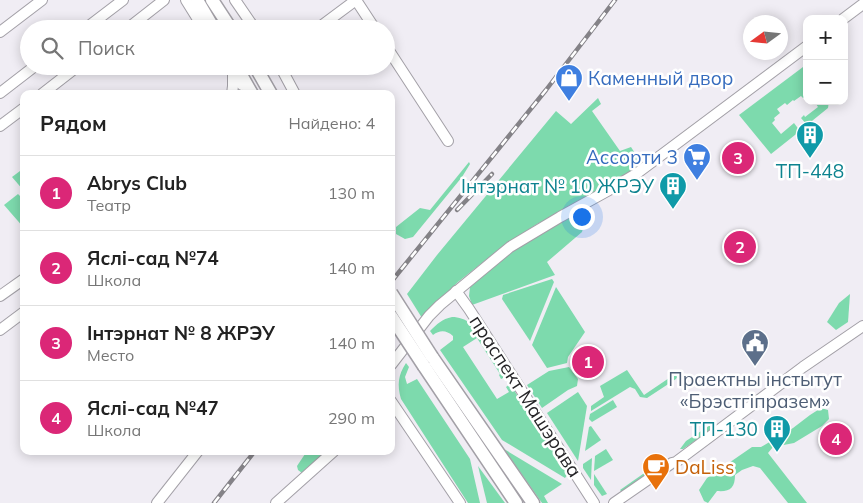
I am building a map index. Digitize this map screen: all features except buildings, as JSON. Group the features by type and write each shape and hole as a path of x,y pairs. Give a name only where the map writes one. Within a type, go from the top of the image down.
{"main road":[{"path":"197,0 209,20"},
{"path":"212,0 226,20"},
{"path":"218,0 227,20"},
{"path":"237,75 248,90"},
{"path":"259,75 269,90"},
{"path":"395,300 428,361 516,503"},
{"path":"395,321 428,361 533,503"}],"street":[{"path":"0,32 42,0"},
{"path":"97,20 123,0"},
{"path":"138,20 164,0"},
{"path":"186,0 198,20"},
{"path":"235,0 249,20"},
{"path":"329,20 356,0 369,20"},
{"path":"848,15 863,4"},
{"path":"395,360 429,316 456,290 510,247 560,216 636,174 803,49"},
{"path":"395,60 448,141"},
{"path":"0,93 23,75"},
{"path":"47,90 66,75"},
{"path":"232,75 232,90"},
{"path":"285,75 293,90"},
{"path":"0,126 20,111"},
{"path":"0,296 20,282"},
{"name":"праспект Машэрава","path":"456,290 594,503"},
{"path":"0,330 20,315"},
{"path":"614,503 676,462 803,367 863,326"},
{"path":"395,407 460,503"},
{"path":"157,503 195,455"},
{"path":"276,503 330,455"}],"green space":[{"path":"803,67 803,98 801,96 777,109 780,113 774,118 775,120 772,123 781,134 794,123 800,131 771,154 739,115"},
{"path":"598,98 601,104 592,111 620,151 631,147 640,161 637,168 569,208 537,224 502,247 458,282 422,318 407,294 437,255 556,111 571,124"},
{"path":"817,105 828,105 828,108 807,125 801,118 818,107"},
{"path":"469,162 470,164 462,177 413,237 405,239 396,234 396,227 420,208 430,210"},
{"path":"20,171 20,186 12,177"},
{"path":"18,194 20,196 20,223 4,205"},
{"path":"572,216 576,216 581,220 582,232 547,262 555,275 472,305 469,296 470,287 509,253 538,234"},
{"path":"552,279 554,282 530,341 502,299 503,295"},
{"path":"556,287 585,332 568,357 567,363 547,368 532,345"},
{"path":"850,294 848,322 836,330 827,322 839,303"},
{"path":"457,317 471,324 505,377 501,379 500,374 477,338 463,347 497,399 509,392 506,387 510,384 568,474 565,478 502,440 440,350 453,340 453,336 443,331 433,335 430,331 440,322"},
{"path":"406,363 409,367 405,377 407,384 417,379 470,459 480,503 468,503 401,399 399,380"},
{"path":"569,367 578,379 577,386 542,408 527,385 549,371"},
{"path":"627,370 644,395 675,374 677,377 647,398 640,397 635,389 630,387 591,411 591,406 604,397 600,386"},
{"path":"578,392 587,406 578,461 547,413"},
{"path":"613,400 617,407 592,422 589,419 590,414"},
{"path":"821,408 828,410 829,419 822,426 794,443 773,447 768,453 807,503 788,503 760,468 753,466 735,475 731,488 725,491 717,491 708,503 704,501 699,490 707,478 752,447 761,447 793,428"},
{"path":"715,422 714,428 683,449 680,449 686,441"},
{"path":"591,426 601,440 585,451 589,427"},
{"path":"504,449 562,484 544,496 548,503 542,503"},
{"path":"606,449 613,460 594,471 595,456"},
{"path":"304,455 323,455 302,473 298,470 297,466"},
{"path":"592,458 591,480 583,468 583,464"},
{"path":"663,460 662,465 622,492 620,490"},
{"path":"478,466 505,503 487,503"},
{"path":"594,474 607,494 602,496 594,485"}],"railway":[{"path":"395,277 546,90 615,0"},
{"path":"457,210 492,174"},
{"path":"214,503 252,455"}],"place":[{"name":"Каменный двор","path":"569,102"},
{"name":"Інтэрнат № 8 ЖРЭУ","path":"738,158"},
{"name":"ТП-448","path":"810,159"},
{"name":"Ассорти 3","path":"697,181"},
{"name":"Інтэрнат № 10 ЖРЭУ","path":"673,210"},
{"name":"Яслі-сад №74","path":"740,247"},
{"name":"Abrys Club","path":"588,362"},
{"name":"Праектны інстытут «Брэстгіпразем»","path":"755,367"},
{"name":"Яслі-сад №47","path":"836,439"},
{"name":"ТП-130","path":"777,453"},
{"name":"DaLiss","path":"656,491"}]}
